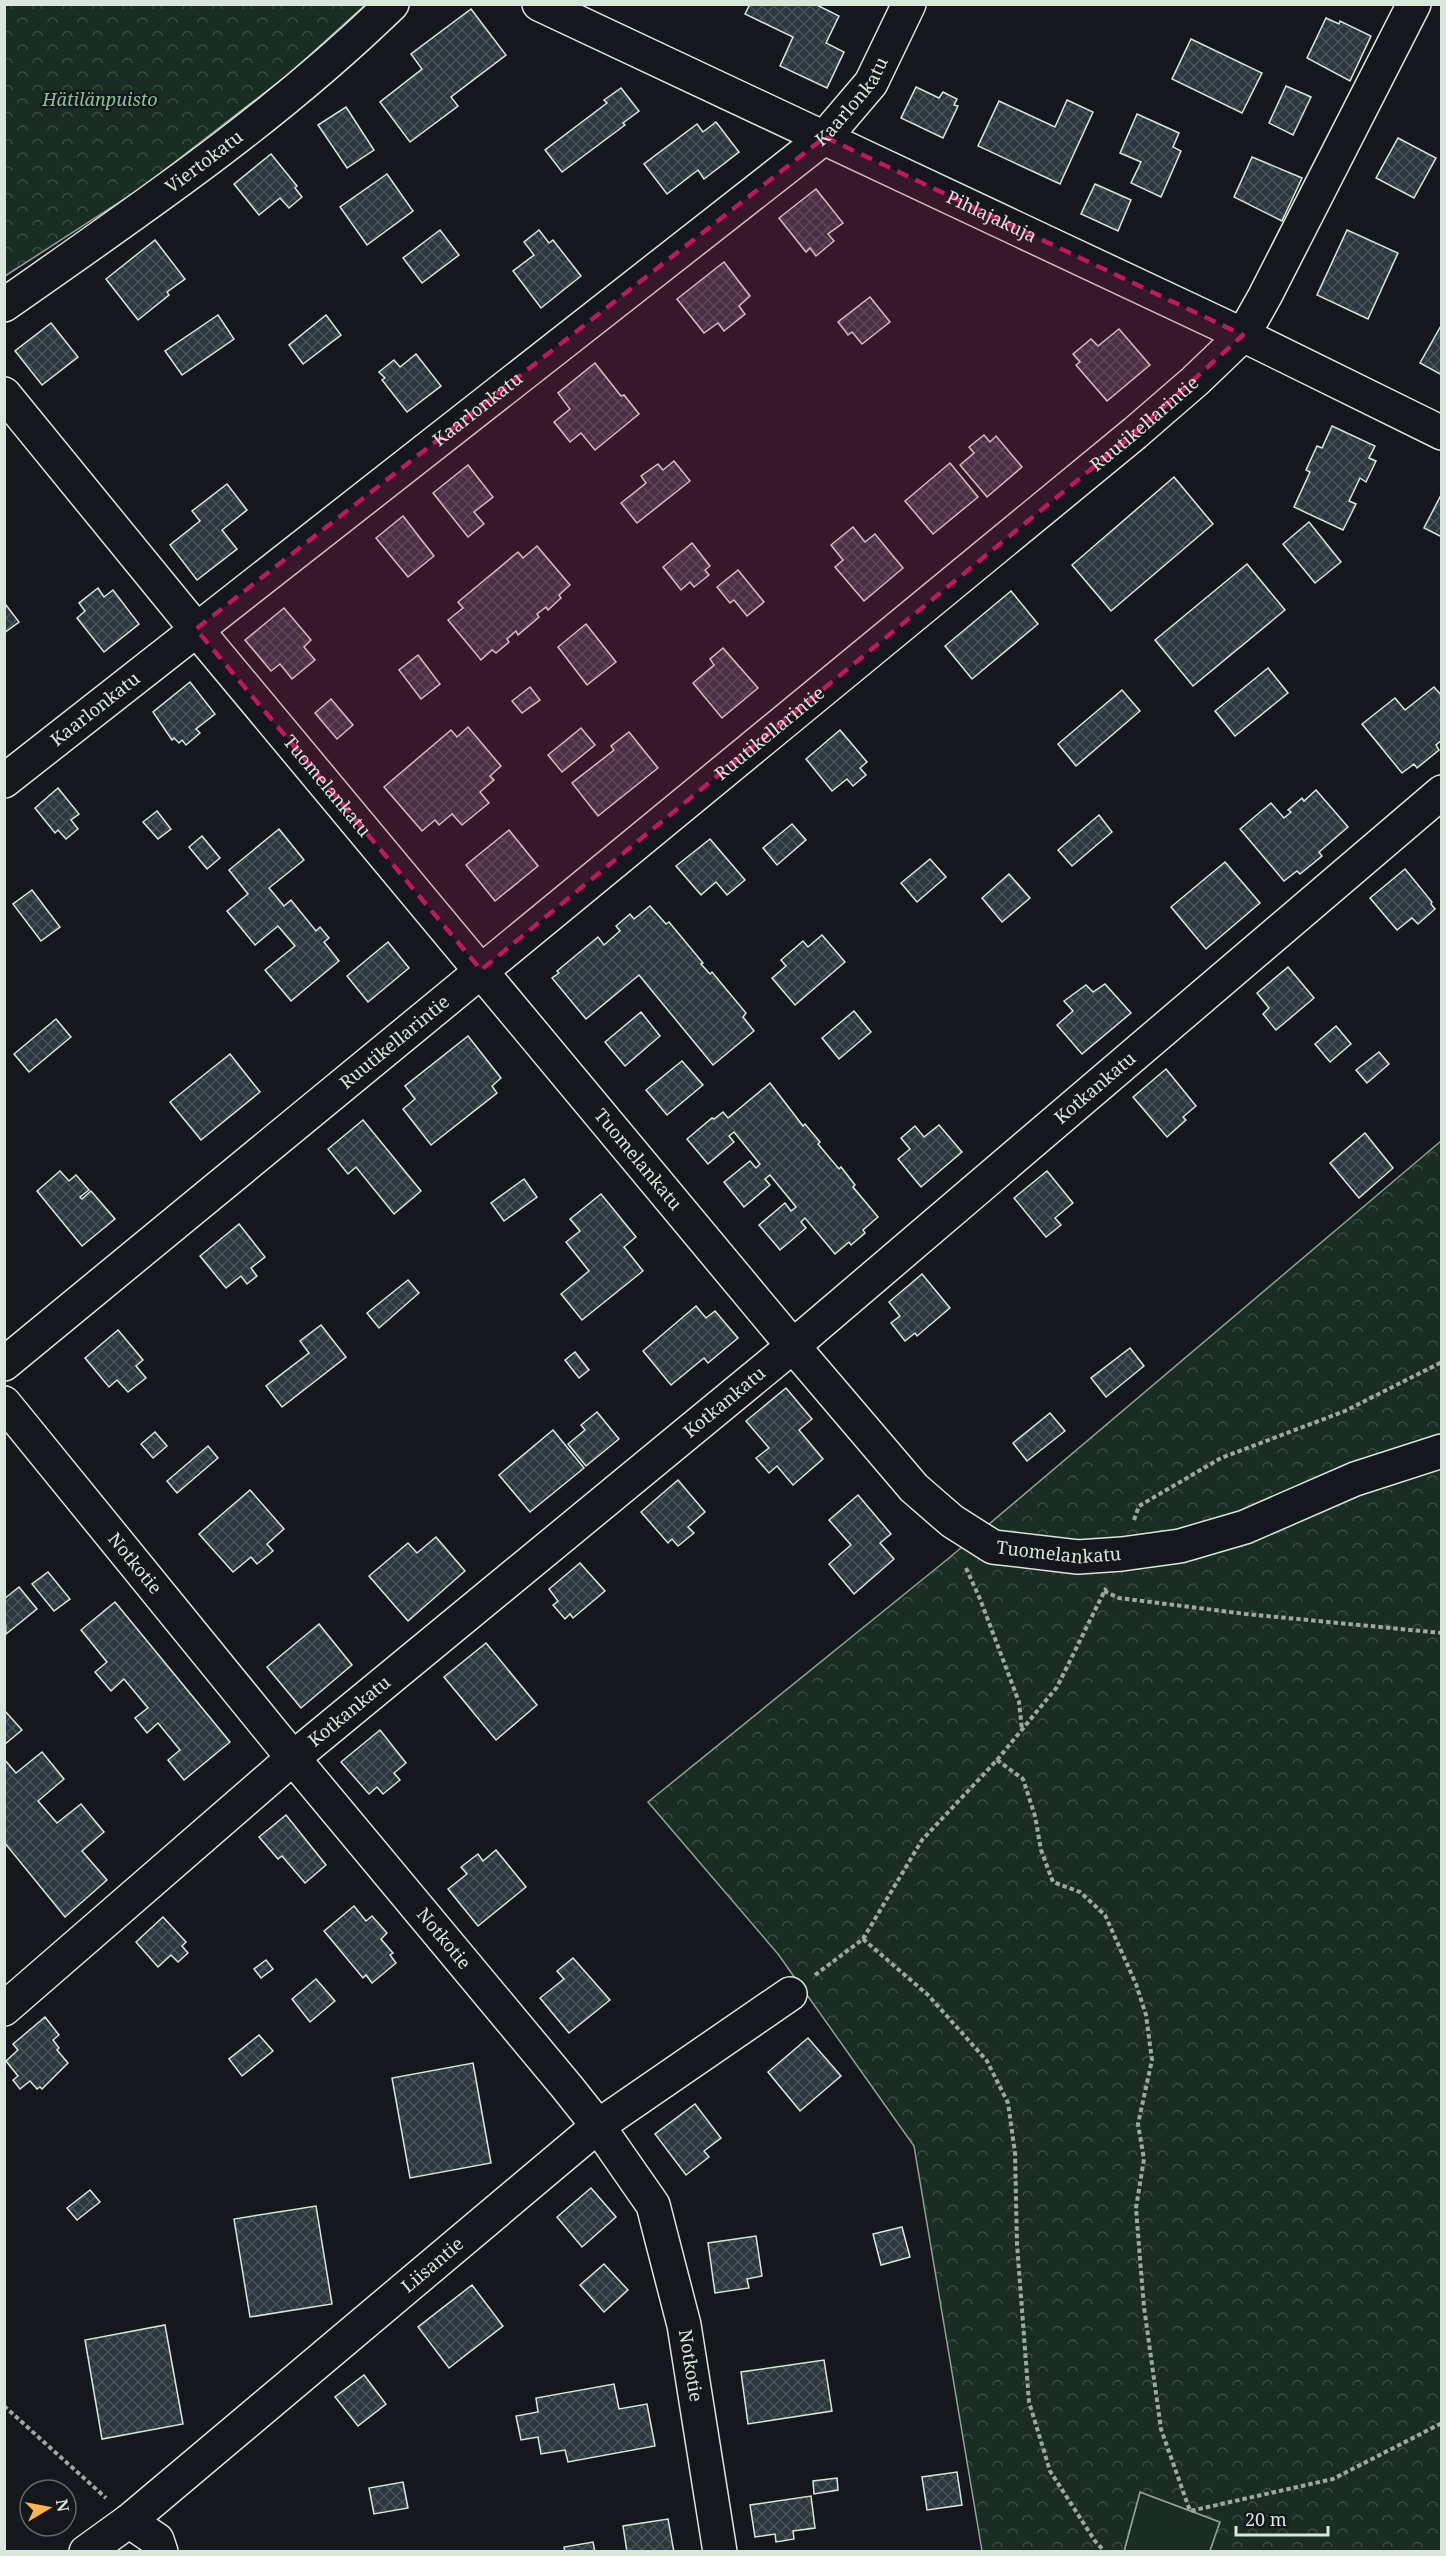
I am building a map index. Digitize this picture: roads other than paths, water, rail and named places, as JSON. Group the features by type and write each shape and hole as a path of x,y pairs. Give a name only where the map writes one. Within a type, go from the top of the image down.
{"street":[{"name":"Viertokatu","path":"4,305 188,176 338,57 392,4"},
{"name":"Pihlajakuja","path":"539,4 1243,335 1442,433"},
{"name":"Kaarlonkatu","path":"4,781 825,137 871,83 909,4"},
{"name":"Ruutikellarintie","path":"4,1364 1135,434 1243,335 1414,4"},
{"name":"Tuomelankatu","path":"4,394 196,629 793,1346 914,1488 952,1521 993,1546 1078,1557 1122,1554 1180,1545 1245,1527 1356,1479 1442,1451"},
{"name":"Kotkankatu","path":"4,2009 293,1758 793,1346 1442,792"},
{"name":"Notkotie","path":"4,1403 293,1758 598,2126 652,2205 684,2325 720,2552"},
{"name":"Liisantie","path":"86,2552 129,2521 598,2126 790,1994"},
{"path":"129,2521 157,2540 161,2552"}],"park label":[{"name":"Hätilänpuisto","path":"100,100"}]}
